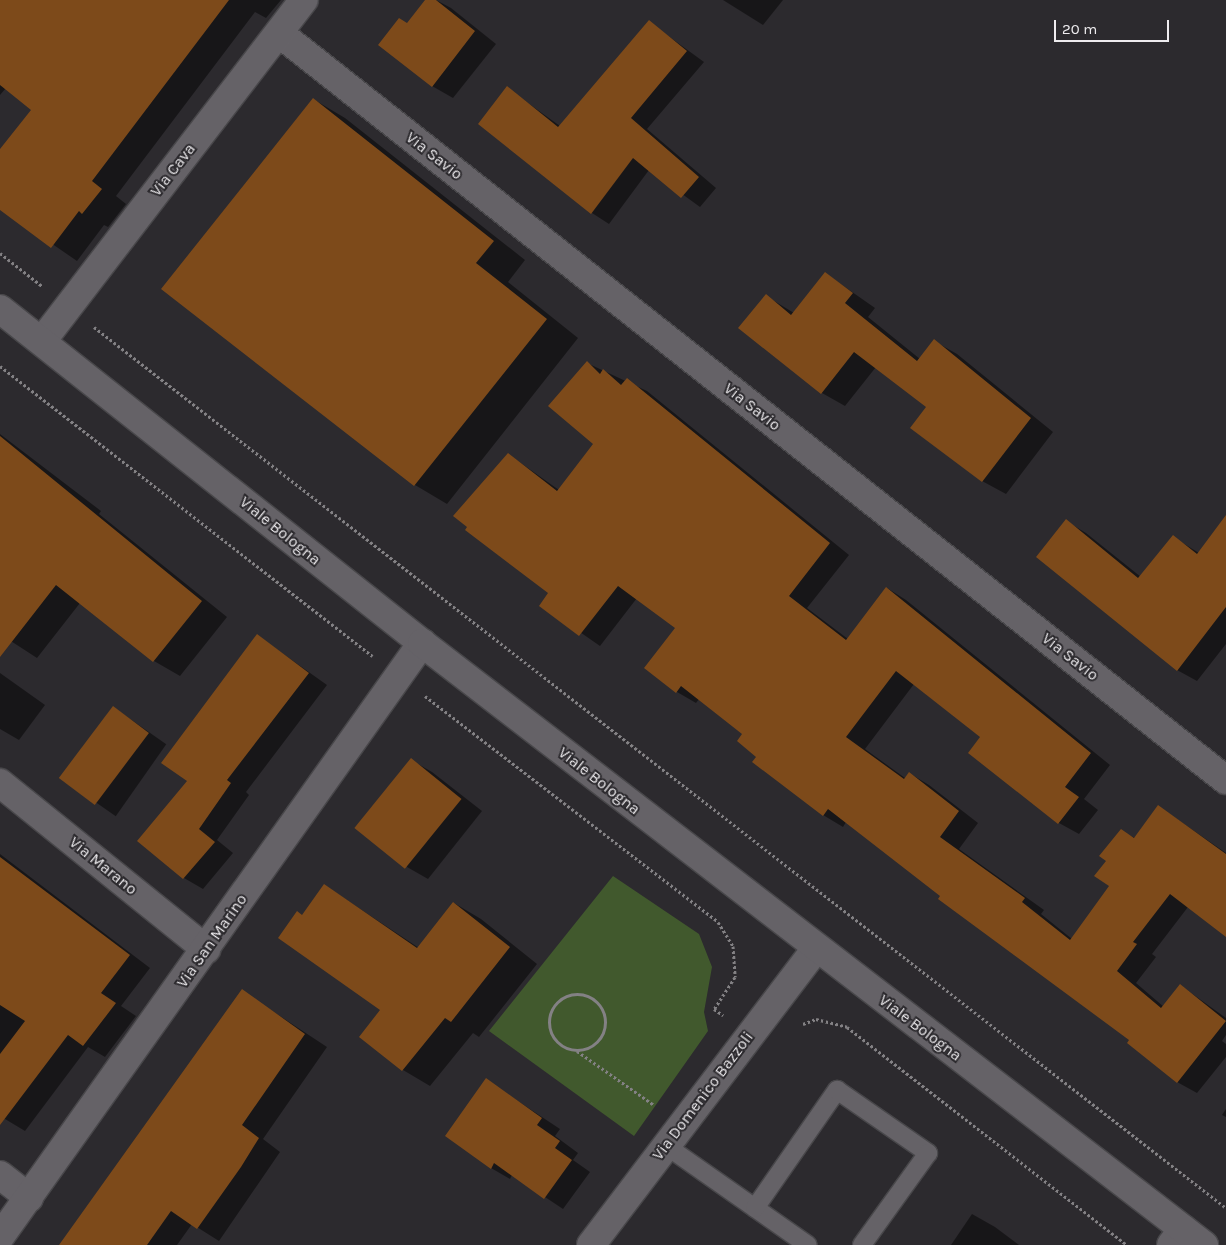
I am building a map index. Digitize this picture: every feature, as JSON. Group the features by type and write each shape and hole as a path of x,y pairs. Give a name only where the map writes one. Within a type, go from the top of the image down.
{"street":[{"name":"Via Cava","path":"42,341 304,0"},
{"name":"Via Savio","path":"279,34 1226,780"},
{"name":"Viale Bologna","path":"0,309 422,643 1186,1240"},
{"name":"Via San Marino","path":"0,1237 422,643"},
{"name":"Via Marano","path":"0,783 206,948"},
{"name":"Via Domenico Bazzoli","path":"592,1245 673,1134 816,949"},
{"path":"0,1175 28,1198"}],"lane":[{"path":"755,1208 838,1090 928,1153 862,1245"},
{"path":"673,1134 755,1208 808,1245"}],"path":[{"path":"0,253 1226,1208"},
{"path":"0,366 718,922 733,946 735,977 714,1009 749,1034"},
{"path":"576,1050 593,1045 600,1039 606,1022 600,1005 586,994 577,993 559,999 548,1016 548,1026 558,1043 576,1050 673,1134"},
{"path":"798,1026 816,1019 847,1027 1127,1245"}],"green space":[{"path":"613,876 699,934 712,967 704,1012 708,1031 634,1136 489,1031"}],"building":[{"path":"0,0 229,0 92,181 102,189 82,214 79,211 51,248 0,210 0,149 31,110 0,85"},
{"path":"425,0 436,0 475,31 432,87 378,45 399,18 407,23"},
{"path":"649,20 687,51 631,118 699,177 681,198 633,158 591,214 478,124 507,86 558,127"},
{"path":"313,98 494,241 476,263 547,319 414,486 161,289"},
{"path":"825,272 853,293 845,303 917,361 934,339 1031,418 982,482 910,428 926,407 854,352 821,394 738,328 766,294 791,315"},
{"path":"587,361 600,374 603,369 621,385 627,378 830,543 789,596 846,640 886,587 1091,753 1065,787 1079,797 1058,824 968,753 980,737 896,671 846,737 904,779 909,772 959,811 940,837 1025,898 1022,902 1070,940 1109,886 1094,876 1106,861 1099,856 1121,829 1134,838 1158,805 1226,854 1226,937 1170,894 1133,942 1137,944 1117,971 1161,1008 1180,984 1226,1021 1177,1083 1127,1043 1129,1040 938,899 940,896 828,809 823,816 752,762 756,757 737,741 742,734 681,686 676,693 644,668 675,628 618,586 579,636 539,606 548,593 465,530 467,527 453,516 508,453 557,491 593,444 548,406"},
{"path":"0,436 202,601 153,662 56,585 0,657"},
{"path":"1226,515 1226,607 1177,671 1036,557 1066,519 1138,578 1173,535 1197,554"},
{"path":"257,634 309,673 227,780 231,783 199,829 215,842 183,879 137,841 187,781 161,763"},
{"path":"113,706 149,733 95,805 59,778"},
{"path":"411,758 462,799 405,869 354,828"},
{"path":"0,857 130,955 101,993 116,1003 83,1046 68,1035 0,1125 0,1054 25,1021 0,1005"},
{"path":"324,884 417,948 453,902 510,947 451,1022 445,1018 402,1071 359,1037 380,1010 278,938 297,911 302,915"},
{"path":"242,989 305,1034 242,1125 259,1138 197,1229 171,1211 147,1245 59,1245"},
{"path":"486,1078 542,1118 537,1125 560,1141 555,1148 572,1160 544,1199 494,1163 491,1169 445,1136"}]}
